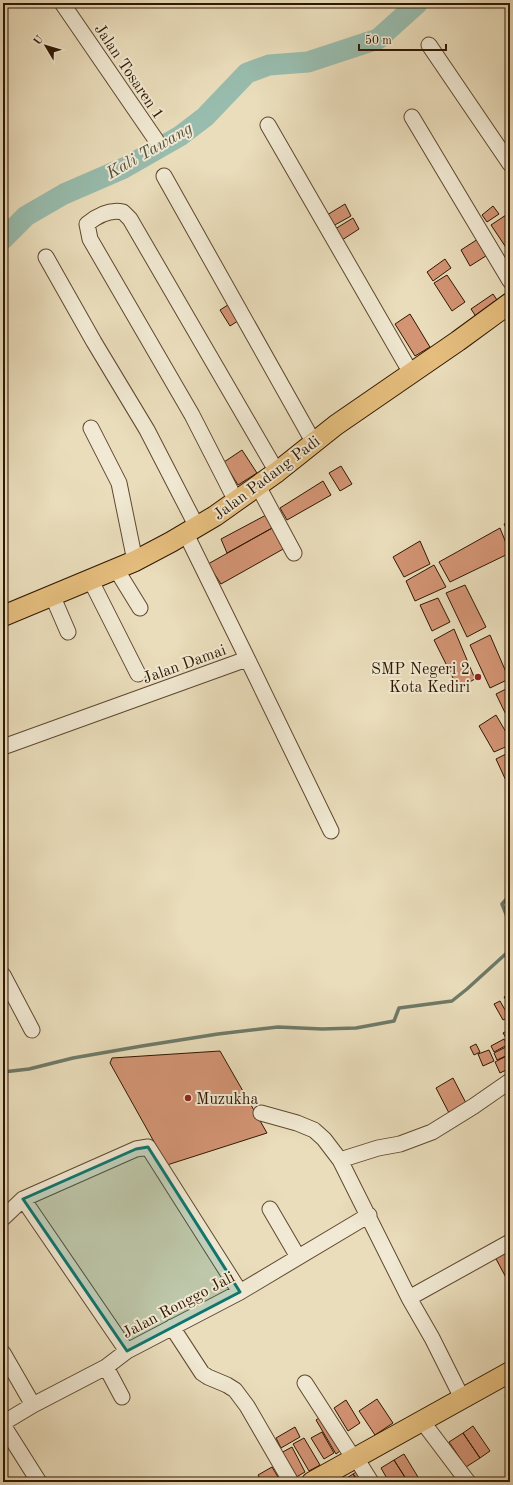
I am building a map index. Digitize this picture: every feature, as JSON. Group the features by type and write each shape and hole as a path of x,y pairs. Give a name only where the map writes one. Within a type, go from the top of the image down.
{"main road":[{"name":"Jalan Padang Padi","path":"3,616 135,561 191,530 258,486 336,425 458,341 510,303"},
{"path":"312,1482 510,1372"}],"street":[{"name":"Jalan Tosaren 1","path":"62,3 156,140"},
{"path":"429,45 510,164"},
{"path":"412,117 510,281"},
{"path":"268,125 411,373"},
{"path":"164,176 314,442"},
{"path":"236,501 192,415 90,239 87,224 94,219 112,210 124,212 130,219 277,472"},
{"name":"Jalan Damai","path":"3,747 239,662 244,660 246,656 147,430 94,342 46,257"},
{"path":"91,428 119,483 135,561"},
{"path":"258,486 294,553"},
{"path":"116,569 140,608"},
{"path":"90,579 138,674"},
{"path":"52,595 68,632"},
{"path":"246,656 331,831"},
{"path":"3,976 32,1030"},
{"path":"340,1160 378,1148 400,1144 432,1132 474,1106 510,1081"},
{"path":"261,1113 297,1123 314,1130 324,1139 340,1160 369,1215 409,1298 432,1338 462,1398"},
{"path":"3,1218 23,1199 136,1149 148,1147 240,1292"},
{"path":"23,1199 127,1351"},
{"path":"270,1209 298,1257"},
{"name":"Jalan Ronggo Jali","path":"3,1424 33,1405 106,1367 127,1351 240,1292 369,1215"},
{"path":"409,1298 510,1242"},
{"path":"172,1327 202,1373 235,1390 247,1406 291,1482"},
{"path":"3,1353 33,1405"},
{"path":"106,1367 122,1397"},
{"path":"305,1383 371,1482"},
{"path":"422,1421 468,1482"},
{"path":"3,1424 40,1482"}],"highlighted area":[{"path":"148,1147 240,1292 127,1351 23,1199 136,1149"}],"building":[{"path":"345,204 351,216 333,226 327,215"},
{"path":"493,206 499,214 487,222 482,215"},
{"path":"506,215 510,221 509,252 491,225"},
{"path":"353,218 359,229 342,240 335,229"},
{"path":"478,239 489,254 470,266 461,250"},
{"path":"445,259 451,268 433,281 427,272"},
{"path":"447,275 465,302 452,311 434,283"},
{"path":"493,294 499,303 477,318 471,309"},
{"path":"231,303 241,319 230,326 220,310"},
{"path":"410,314 430,347 415,356 395,324"},
{"path":"242,450 257,473 238,485 224,462"},
{"path":"341,466 352,484 340,491 329,473"},
{"path":"323,481 331,495 287,520 280,508"},
{"path":"268,514 274,527 227,553 221,539"},
{"path":"510,522 510,536 504,524"},
{"path":"274,527 285,548 221,584 208,564"},
{"path":"500,528 510,553 450,582 439,562"},
{"path":"420,541 430,564 404,577 393,557"},
{"path":"434,565 446,587 415,601 406,581"},
{"path":"465,585 486,627 467,637 446,593"},
{"path":"438,598 450,622 432,631 420,605"},
{"path":"454,629 475,679 458,688 434,640"},
{"path":"490,635 509,679 490,688 470,645"},
{"path":"510,687 510,723 496,694"},
{"path":"496,715 510,739 510,745 494,752 479,726"},
{"path":"510,752 510,783 508,785 496,759"},
{"path":"510,993 510,1006 504,997"},
{"path":"500,1001 509,1017 503,1020 494,1004"},
{"path":"510,1018 510,1027 506,1020"},
{"path":"510,1029 510,1040 508,1041 503,1033"},
{"path":"504,1039 507,1045 494,1052 491,1046"},
{"path":"476,1044 480,1052 474,1055 470,1047"},
{"path":"508,1046 510,1054 497,1060 494,1053"},
{"path":"489,1050 494,1061 483,1066 478,1054"},
{"name":"Muzukha","path":"220,1051 267,1133 167,1165 110,1063 112,1058"},
{"path":"510,1054 510,1068 500,1073 495,1062"},
{"path":"453,1078 466,1103 449,1113 436,1088"},
{"path":"508,1250 510,1254 510,1285 495,1257"},
{"path":"510,1392 510,1405 505,1395"},
{"path":"377,1399 393,1423 375,1435 359,1411"},
{"path":"346,1400 360,1423 348,1431 334,1408"},
{"path":"324,1415 344,1448 336,1454 316,1420"},
{"path":"473,1426 490,1451 480,1458 463,1433"},
{"path":"295,1427 300,1437 281,1448 276,1438"},
{"path":"322,1432 334,1453 324,1459 311,1438"},
{"path":"463,1433 480,1458 466,1467 449,1442"},
{"path":"304,1438 320,1465 309,1471 293,1444"},
{"path":"292,1447 305,1472 293,1479 279,1454"},
{"path":"404,1454 421,1482 408,1482 394,1460"},
{"path":"394,1460 408,1482 389,1482 381,1468"},
{"path":"272,1467 281,1482 262,1482 258,1475"},
{"path":"361,1469 369,1482 359,1482 353,1474"},
{"path":"353,1474 359,1482 342,1481"}],"waterway":[{"name":"Kali Tawang","path":"3,239 26,216 64,194 124,168 180,136 205,117 247,73 269,65 308,62 378,39 418,3"},
{"path":"510,895 502,904 510,924"},
{"path":"3,1072 29,1069 73,1058 218,1034 278,1027 322,1029 356,1028 394,1021 399,1008 452,1001 510,950"}],"place":[{"name":"SMP Negeri 2 Kota Kediri","path":"478,677"},
{"name":"Muzukha","path":"188,1098"}]}
